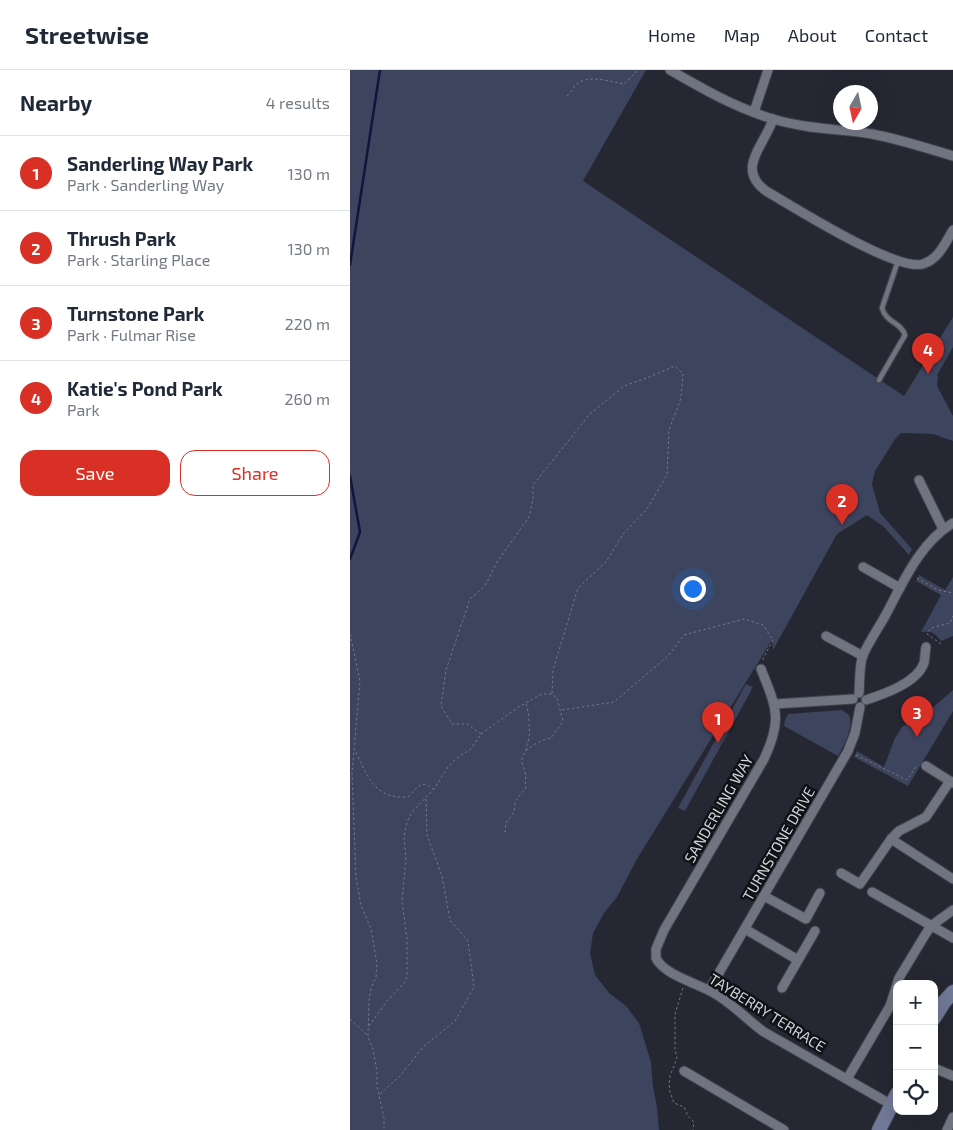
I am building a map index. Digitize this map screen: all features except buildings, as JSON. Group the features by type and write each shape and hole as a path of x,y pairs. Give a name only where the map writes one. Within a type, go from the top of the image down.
{"main road":[{"path":"938,1012 953,992"},
{"path":"879,1130 893,1101"}],"street":[{"path":"670,70 713,94 773,119 825,129 874,135 953,156"},
{"path":"754,112 768,70"},
{"path":"773,119 771,128 753,160 753,175 761,187 872,250 898,261 915,265 930,261 938,255 953,230"},
{"path":"919,480 943,529"},
{"path":"856,696 863,656 900,588 919,557 943,529 953,523"},
{"path":"862,567 900,588"},
{"path":"826,636 863,656"},
{"path":"863,703 896,689 909,680 924,664 926,647"},
{"name":"SANDERLING WAY","path":"656,958 656,949 664,930 760,767 771,744 774,733 775,704 761,666"},
{"path":"775,704 866,696 863,703"},
{"name":"TURNSTONE DRIVE","path":"709,990 848,750 863,703"},
{"path":"841,874 860,884 891,839 899,831 926,817 952,782 926,766"},
{"path":"891,839 953,879"},
{"path":"872,892 953,938"},
{"path":"764,896 806,919 820,893"},
{"path":"847,1079 890,1006 899,978 931,926 953,910"},
{"path":"745,929 798,960"},
{"path":"782,988 815,931"},
{"name":"TAYBERRY TERRACE","path":"656,958 661,965 686,981 709,990 727,1001 764,1032 847,1079 893,1099"},
{"path":"938,1070 953,1076"},
{"path":"684,1071 779,1129"},
{"path":"947,1130 953,1117"}],"lane":[{"path":"879,380 905,334 903,329 889,320 882,308 898,261"}],"path":[{"path":"568,96 577,84 587,79 624,84 638,70"},
{"path":"481,734 467,724 452,724 441,706 446,670 470,599 485,586 497,562 529,517 533,500 533,485 590,415 624,386 649,378 675,366 683,374 681,398 669,430 667,475 646,509 623,534 606,562 578,588 553,670 552,694"},
{"path":"916,578 938,590 953,593"},
{"path":"941,644 927,634 928,631 933,627 950,623 953,616"},
{"path":"561,710 614,702 668,656 684,635 744,619 763,625 773,640 761,666"},
{"path":"350,634 360,681 352,773 356,878 361,905 371,930 377,964 376,977 371,988 369,1001 368,1037"},
{"path":"369,1026 387,1001 406,981 407,939 402,900 406,858 404,837 407,822 412,812 434,789 448,767 459,756 470,750 481,734 517,708 542,694 552,694 557,698 564,721 550,738 540,740 522,756 526,773 524,781 526,788 516,801 514,812 506,823 505,832"},
{"path":"526,704 530,732 526,752"},
{"path":"355,751 372,783 378,790 387,795 401,798 408,797 414,789 424,784 434,789"},
{"path":"856,755 907,780 915,767"},
{"path":"379,1094 400,1076 423,1047 455,1021 474,987 468,941 450,920 442,876 427,835 426,797"},
{"path":"683,987 674,1014 677,1062 670,1076 669,1084 674,1103 684,1107 688,1116 694,1122 693,1130"},
{"path":"350,1019 368,1037 373,1049 378,1072 384,1130"}],"shaded area":[{"path":"350,70 646,70 583,181 904,396 953,317 953,347 937,375 937,386 953,416 953,441 933,434 901,433 895,439 875,471 872,484 880,513 912,549 909,555 884,527 867,515 837,534 773,650 772,640 637,859 617,897 604,913 593,933 590,953 595,975 609,993 626,1006 639,1023 651,1062 659,1130 350,1130"},
{"path":"919,575 945,590 953,577 953,636 941,641 932,633 927,631 921,632 941,595 916,581"},
{"path":"746,684 753,687 685,811 678,808"},
{"path":"953,690 953,711 908,786 854,757 857,751 884,767 895,738 902,727 929,711"},
{"path":"842,710 849,715 850,725 848,736 838,756 784,726 788,714"}],"waterway":[{"path":"350,265 380,70"},
{"path":"350,476 360,532 350,559"}],"place":[{"name":"Katie's Pond Park","path":"928,374"},
{"name":"Thrush Park","path":"842,525"},
{"name":"Turnstone Park","path":"917,737"},
{"name":"Sanderling Way Park","path":"718,743"}]}
